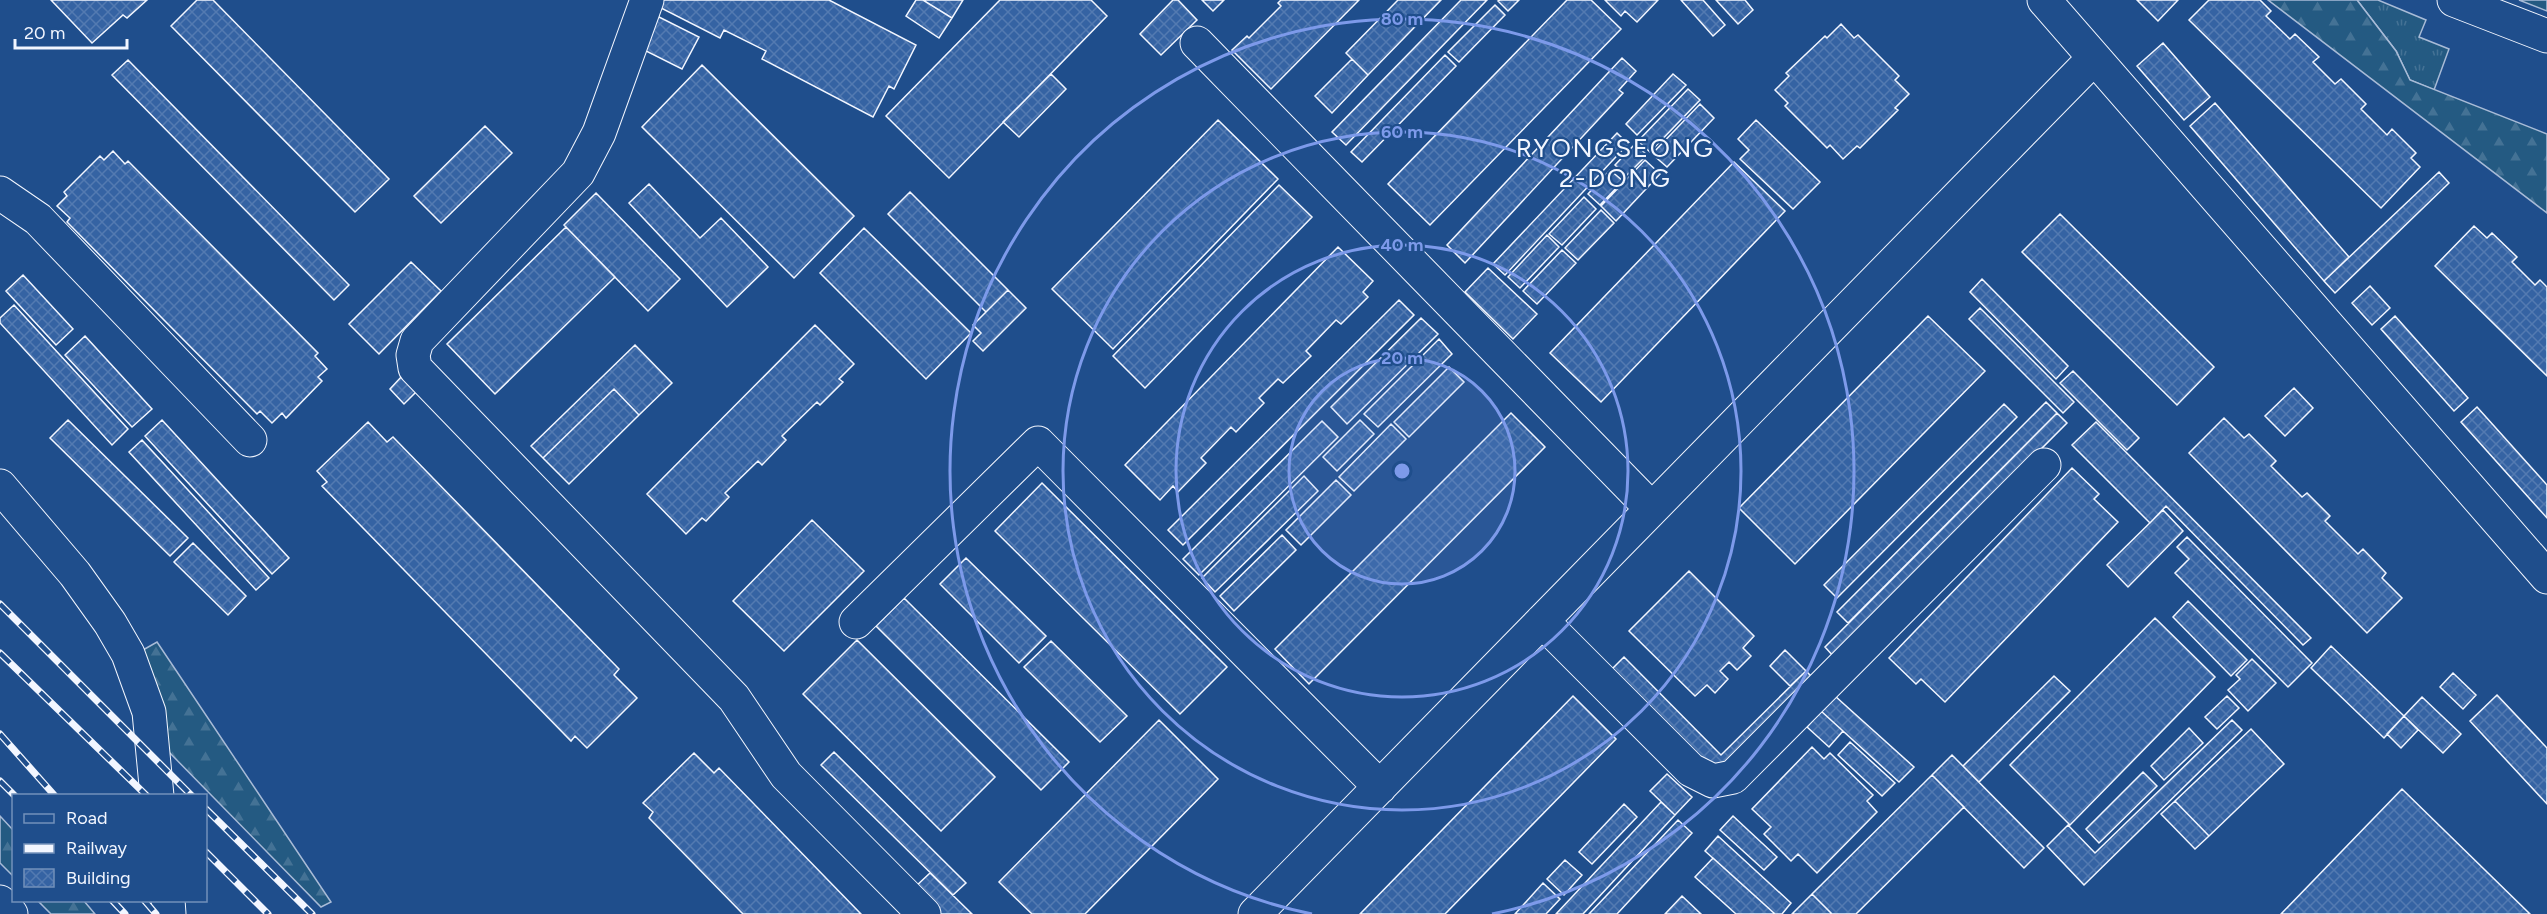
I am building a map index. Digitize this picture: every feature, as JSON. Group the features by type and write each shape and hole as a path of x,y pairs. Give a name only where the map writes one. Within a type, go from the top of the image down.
{"street":[{"path":"646,0 599,133 578,173 417,341 413,355 415,368 734,698 786,776 924,914"},
{"path":"2044,0 2547,577"},
{"path":"2454,0 2547,36"},
{"path":"1197,43 1652,509"},
{"path":"1255,914 2094,58"},
{"path":"0,194 38,219 249,440"},
{"path":"856,622 1038,443 1380,787"},
{"path":"1542,621 1691,770 1713,781 1733,777 2044,465"},
{"path":"0,486 75,574 111,623 128,654 149,712 157,794"},
{"path":"0,902 11,914"}],"green space":[{"path":"2268,0 2357,0 2396,51 2410,80 2547,134 2547,213"},
{"path":"2357,0 2378,0 2426,20 2419,37 2449,49 2434,90 2410,80 2396,51"},
{"path":"2519,0 2547,0 2547,11"},
{"path":"157,642 331,902 321,907 164,747 143,650"},
{"path":"0,816 12,829 12,875 0,863"},
{"path":"39,902 85,902 95,914 51,914"}],"building":[{"path":"51,0 147,0 127,18 123,15 92,43"},
{"path":"197,0 213,0 389,179 355,212 171,26"},
{"path":"663,0 829,0 916,45 894,89 889,86 873,117 762,59 766,51 724,30 720,38 659,7"},
{"path":"916,0 923,0 952,18 939,38 906,16"},
{"path":"923,0 963,0 952,18"},
{"path":"1000,0 1091,0 1107,16 949,178 886,116"},
{"path":"1173,0 1178,0 1197,20 1161,55 1140,34"},
{"path":"1202,0 1224,0 1213,11"},
{"path":"1281,0 1359,0 1271,89 1232,50 1247,36 1249,38 1281,6 1278,3"},
{"path":"1398,0 1441,0 1368,75 1346,53"},
{"path":"1461,0 1487,0 1346,145 1332,132"},
{"path":"1519,0 1508,11 1498,1"},
{"path":"1567,0 1591,0 1621,29 1430,225 1388,184"},
{"path":"1605,0 1658,0 1637,22 1625,11 1621,16"},
{"path":"1681,0 1703,0 1725,25 1713,36"},
{"path":"1716,0 1745,0 1753,10 1738,24"},
{"path":"2137,0 2178,0 2158,21"},
{"path":"2209,0 2260,0 2271,11 2266,16 2290,39 2295,34 2319,57 2313,62 2335,84 2341,79 2366,104 2361,109 2387,135 2392,129 2416,153 2411,158 2420,167 2381,208 2189,20"},
{"path":"1495,5 1505,15 1459,62 1448,52"},
{"path":"655,15 699,37 682,69 638,47"},
{"path":"1841,24 1854,38 1858,35 1899,76 1895,80 1909,94 1895,108 1898,110 1860,148 1857,146 1843,159 1830,145 1827,148 1785,106 1788,103 1775,90 1789,76 1786,73"},
{"path":"2163,43 2210,97 2184,120 2137,66"},
{"path":"1445,55 1456,66 1362,162 1351,152"},
{"path":"1622,58 1636,71 1619,90 1623,93 1465,263 1447,245"},
{"path":"1352,59 1368,75 1332,113 1315,96"},
{"path":"128,60 349,285 334,300 112,75"},
{"path":"702,65 854,216 794,278 642,127"},
{"path":"1051,74 1066,89 1019,137 1003,122"},
{"path":"1673,74 1686,85 1637,135 1626,124"},
{"path":"1688,89 1700,100 1650,152 1638,141"},
{"path":"2215,103 2349,257 2324,281 2190,126"},
{"path":"1700,104 1714,118 1667,167 1652,154"},
{"path":"1218,120 1278,179 1113,349 1052,289"},
{"path":"1756,120 1820,182 1793,209 1740,159 1749,150 1738,139"},
{"path":"485,126 512,153 441,223 414,196"},
{"path":"1617,133 1628,144 1505,275 1493,264"},
{"path":"1635,144 1647,155 1626,176 1615,165"},
{"path":"113,151 125,164 128,161 318,353 315,356 327,369 318,377 322,381 286,418 282,413 272,423 260,411 257,414 67,222 70,218 57,206 67,196 64,192 100,156 104,160"},
{"path":"1645,160 1660,174 1616,221 1601,206"},
{"path":"1734,162 1785,211 1601,402 1550,353"},
{"path":"1610,170 1623,181 1600,205 1588,194"},
{"path":"2439,172 2449,183 2335,293 2324,281"},
{"path":"649,184 700,238 721,218 768,267 727,307 629,203"},
{"path":"1279,185 1312,217 1145,388 1113,356"},
{"path":"910,192 1008,290 986,312 888,214"},
{"path":"596,193 680,279 648,311 564,225"},
{"path":"1584,197 1596,209 1562,245 1549,234"},
{"path":"1601,210 1614,223 1578,260 1565,248"},
{"path":"2060,214 2214,367 2177,405 2022,252"},
{"path":"2474,226 2487,238 2492,233 2517,257 2512,262 2535,285 2540,280 2547,287 2547,376 2435,266"},
{"path":"566,227 615,277 495,394 447,344"},
{"path":"864,228 971,333 926,379 820,273"},
{"path":"1547,235 1559,247 1520,288 1508,277"},
{"path":"1338,247 1373,281 1363,292 1368,297 1341,324 1336,320 1306,351 1311,356 1283,383 1278,379 1259,398 1264,403 1236,432 1231,427 1201,458 1206,463 1178,492 1173,486 1160,500 1125,465"},
{"path":"1562,250 1576,263 1537,304 1523,291"},
{"path":"411,262 441,291 379,354 349,324"},
{"path":"1488,268 1537,314 1513,339 1465,292"},
{"path":"23,275 73,329 56,345 6,291"},
{"path":"1982,279 2068,366 2056,379 1970,292"},
{"path":"2370,286 2390,308 2372,325 2352,303"},
{"path":"1008,290 1026,308 983,351 973,341 981,333 973,325"},
{"path":"1399,300 1414,315 1183,545 1168,530"},
{"path":"14,305 128,429 112,445 0,323 0,318"},
{"path":"1980,308 2074,402 2063,413 1969,319"},
{"path":"1928,316 1985,371 1795,564 1739,508"},
{"path":"2395,316 2468,398 2454,411 2381,329"},
{"path":"1421,318 1438,334 1347,424 1331,407"},
{"path":"815,325 854,364 839,379 843,382 820,405 817,402 782,436 786,440 762,465 758,461 725,493 729,497 706,521 702,518 686,534 647,494"},
{"path":"85,336 152,409 132,427 65,355"},
{"path":"1439,339 1452,354 1378,427 1364,414"},
{"path":"635,345 672,383 639,415 614,389 543,458 531,446"},
{"path":"1449,367 1464,382 1409,437 1394,422"},
{"path":"2073,371 2139,438 2127,450 2060,383"},
{"path":"402,376 417,391 404,404 390,389"},
{"path":"2294,388 2313,408 2285,436 2265,416"},
{"path":"614,389 639,415 569,484 543,458"},
{"path":"2046,402 2057,413 1848,623 1837,612"},
{"path":"2004,404 2017,417 1837,598 1824,585"},
{"path":"2477,407 2547,485 2547,518 2461,422"},
{"path":"1511,413 1545,447 1309,684 1275,649"},
{"path":"2057,413 2067,423 1834,657 1825,647"},
{"path":"2224,418 2244,438 2249,434 2276,461 2271,466 2302,497 2307,493 2330,516 2325,521 2358,554 2363,549 2386,573 2382,578 2402,598 2367,633 2189,453"},
{"path":"68,420 188,538 170,556 50,438"},
{"path":"162,420 289,558 272,574 145,436"},
{"path":"1360,420 1374,434 1337,471 1323,457"},
{"path":"1322,421 1338,437 1199,575 1183,559"},
{"path":"368,422 387,442 393,437 619,669 614,675 637,698 587,748 575,736 571,741 322,486 327,482 317,471"},
{"path":"2096,422 2311,638 2303,645 2166,506 2150,523 2072,445"},
{"path":"1391,424 1406,439 1354,491 1339,477"},
{"path":"142,440 269,578 256,590 129,452"},
{"path":"2072,468 2099,494 2094,499 2118,522 1945,702 1921,679 1916,684 1889,658"},
{"path":"1304,476 1318,491 1215,592 1202,578"},
{"path":"1336,480 1351,495 1301,545 1286,530"},
{"path":"1042,483 1227,667 1180,714 995,531"},
{"path":"2163,510 2183,531 2128,587 2107,565"},
{"path":"812,520 864,571 784,651 733,601"},
{"path":"1282,535 1296,550 1234,611 1220,596"},
{"path":"2187,537 2312,663 2288,687 2175,573 2189,559 2177,547"},
{"path":"193,543 246,596 228,615 174,562"},
{"path":"966,558 1046,636 1019,663 940,584"},
{"path":"1689,571 1754,636 1743,648 1751,656 1737,670 1729,662 1720,671 1728,679 1715,693 1707,685 1695,696 1629,631"},
{"path":"904,598 1069,762 1041,790 876,626"},
{"path":"2188,601 2247,660 2231,676 2173,617"},
{"path":"2155,618 2215,677 2070,825 2010,765"},
{"path":"857,640 995,777 941,831 803,694"},
{"path":"1051,641 1127,716 1100,742 1024,667"},
{"path":"2331,646 2404,716 2384,738 2311,668"},
{"path":"1785,650 1806,671 1790,686 1770,666"},
{"path":"1624,657 1721,755 1806,671 1816,681 1719,773 1698,766 1607,674"},
{"path":"2252,659 2276,683 2248,711 2228,690 2240,679 2236,675"},
{"path":"2453,673 2476,695 2463,709 2440,687"},
{"path":"2054,676 2070,691 1979,782 1963,766"},
{"path":"2497,695 2547,748 2547,804 2470,721"},
{"path":"1573,696 1616,739 1445,914 1360,914"},
{"path":"1835,696 1914,767 1899,782 1821,711"},
{"path":"2227,696 2239,708 2217,729 2205,717"},
{"path":"2422,697 2461,734 2443,753 2404,716"},
{"path":"1821,711 1843,731 1829,747 1807,727"},
{"path":"2404,716 2418,730 2401,748 2387,734"},
{"path":"1159,720 1218,779 1085,914 1032,914 999,882"},
{"path":"2232,720 2242,730 2084,885 2047,846 2068,825 2095,853"},
{"path":"2189,728 2203,743 2164,780 2151,766"},
{"path":"2251,729 2284,764 2209,836 2175,801"},
{"path":"1850,742 1895,783 1882,796 1838,755"},
{"path":"1812,747 1824,759 1830,753 1873,795 1867,801 1877,812 1817,873 1798,854 1791,861 1764,834 1771,827 1752,809"},
{"path":"834,752 966,883 953,895 821,765"},
{"path":"694,753 714,773 719,768 861,914 743,914 649,818 653,812 643,803"},
{"path":"1952,755 2044,848 2024,868 1932,775"},
{"path":"2143,772 2157,786 2099,843 2086,829"},
{"path":"1667,774 1692,797 1675,815 1650,791"},
{"path":"1932,775 1964,807 1856,914 1832,914 1812,894"},
{"path":"2402,789 2530,914 2281,914"},
{"path":"2175,801 2209,836 2195,849 2161,814"},
{"path":"1661,802 1675,815 1583,914 1556,914"},
{"path":"1624,804 1637,817 1592,864 1579,852"},
{"path":"1733,816 1777,857 1764,870 1720,830"},
{"path":"1678,820 1692,833 1617,914 1589,914"},
{"path":"1718,836 1791,903 1782,914 1775,914 1705,851"},
{"path":"1713,858 1775,914 1736,914 1695,877"},
{"path":"1565,860 1582,875 1564,895 1547,879"},
{"path":"930,873 972,914 940,914 914,888"},
{"path":"1543,883 1560,899 1546,914 1515,914"},
{"path":"1812,894 1832,914 1792,914"},
{"path":"1682,896 1701,914 1665,914"}],"railway":[{"path":"0,604 190,794"},
{"path":"0,653 145,794"},
{"path":"0,734 53,794"},
{"path":"0,781 13,794"},
{"path":"207,810 312,914"},
{"path":"207,853 268,914"},
{"path":"114,902 125,914"},
{"path":"146,902 156,914"}],"district":[{"name":"RYONGSEONG 2-DONG","path":"1615,163"}]}
